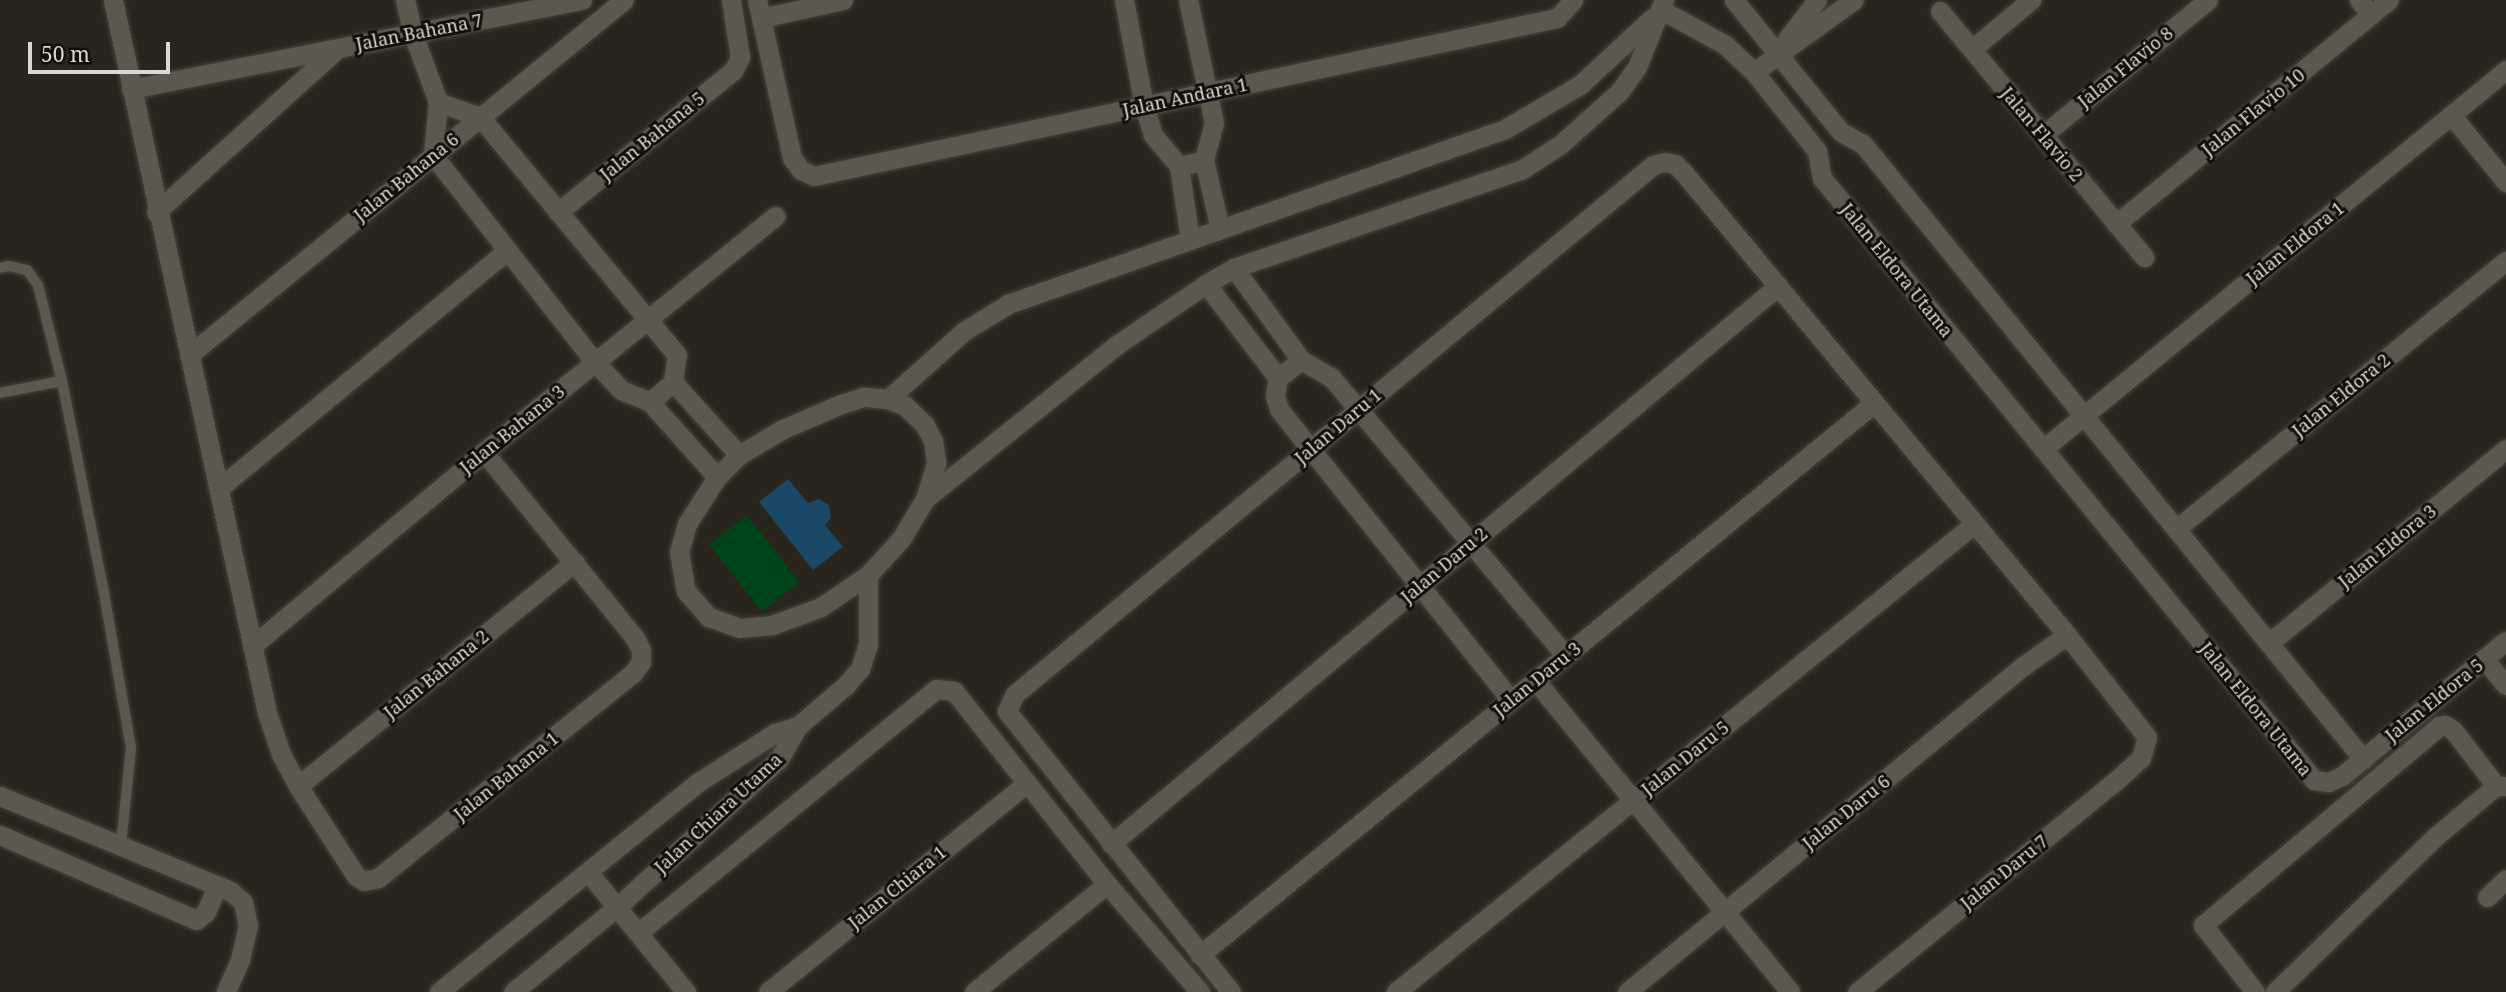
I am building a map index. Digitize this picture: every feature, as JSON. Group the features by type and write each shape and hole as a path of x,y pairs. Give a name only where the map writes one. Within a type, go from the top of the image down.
{"street":[{"path":"113,0 156,212 270,723 281,754 298,786"},
{"path":"405,0 413,34 438,102 433,155 596,362 621,390 650,401 717,477"},
{"name":"Jalan Bahana 7","path":"131,89 582,0"},
{"name":"Jalan Bahana 6","path":"189,355 624,0"},
{"name":"Jalan Bahana 5","path":"558,212 733,71 740,57 731,0"},
{"path":"759,9 843,0"},
{"path":"1124,0 1153,135 1179,166 1190,240"},
{"path":"1188,0 1214,123 1205,160 1220,229"},
{"name":"Jalan Andara 1","path":"759,9 792,158 802,170 814,176 1557,19 1573,0"},
{"path":"1734,0 1841,132 1863,144 2363,759"},
{"path":"1776,53 1817,0"},
{"path":"1754,72 1776,53 1854,0"},
{"path":"1972,49 2031,0"},
{"name":"Jalan Flavio 8","path":"2043,135 2208,0"},
{"name":"Jalan Flavio 10","path":"2116,224 2365,7 2389,0"},
{"path":"1662,5 1724,44 1754,72 1817,151 1841,132"},
{"path":"888,399 964,331 1008,304 1505,129 1581,84 1662,5"},
{"path":"925,499 1115,346 1234,268 1521,170 1561,144 1620,91 1636,67 1662,5"},
{"name":"Jalan Flavio 2","path":"1940,11 2144,257"},
{"name":"Jalan Bahana 7","path":"156,212 338,48"},
{"name":"Jalan Eldora 1","path":"2043,449 2506,70"},
{"path":"438,102 480,117 677,355 673,382 650,401"},
{"path":"2451,115 2506,183"},
{"name":"Jalan Eldora Utama","path":"1817,151 1822,178 2314,780 2329,782 2363,759"},
{"path":"1179,166 1205,160"},
{"name":"Jalan Daru 1","path":"1111,844 1007,711 1015,694 1653,165 1664,162 1675,164 1778,286"},
{"name":"Jalan Bahana 3","path":"252,646 484,452 775,216"},
{"path":"219,488 508,250"},
{"name":"Jalan Eldora 2","path":"2176,529 2506,261"},
{"path":"1234,268 1301,360 1331,376 1565,655"},
{"path":"1206,284 1278,378"},
{"path":"1778,286 2067,635"},
{"name":"Jalan Daru 2","path":"1111,844 1778,286"},
{"path":"1301,360 1278,378 1275,396 1279,409 1511,700"},
{"path":"673,382 739,455"},
{"path":"863,397 888,399 905,407 925,425 933,441 936,462 925,499 901,539 868,575 821,607 772,625 739,628 709,617 686,590 679,552 687,524 717,477 739,455 781,430 863,397"},
{"name":"Jalan Daru 3","path":"1200,955 1874,403"},
{"name":"Jalan Eldora 3","path":"2269,643 2506,449"},
{"path":"484,452 575,562"},
{"name":"Jalan Daru 5","path":"1396,992 1974,524"},
{"name":"Jalan Bahana 1","path":"298,786 356,876 364,881 378,878 633,673 641,662 641,650 635,638 575,562"},
{"name":"Jalan Bahana 2","path":"298,786 575,562"},
{"path":"798,726 845,686 860,669 868,645 868,575"},
{"name":"Jalan Daru 7","path":"1857,992 2141,758 2147,737 2067,635"},
{"name":"Jalan Daru 6","path":"1627,992 2023,666 2067,635"},
{"name":"Jalan Eldora 5","path":"2363,759 2506,641"},
{"path":"2484,659 2506,685"},
{"path":"1535,680 1790,992"},
{"name":"Jalan Chiara Utama","path":"638,933 936,689 954,691 1027,783"},
{"path":"2255,992 2203,925 2438,726 2445,725 2453,730 2501,786 2436,836 2275,992"},
{"name":"Jalan Chiara Utama","path":"439,992 697,783 775,733 798,726"},
{"name":"Jalan Chiara Utama","path":"513,992 617,907 778,760 798,726"},
{"path":"723,766 741,780 740,793"},
{"path":"1027,783 1193,990"},
{"name":"Jalan Chiara 1","path":"768,992 1027,783"},
{"path":"0,796 224,888 243,902 248,925 240,960 226,992"},
{"path":"0,835 196,920 206,912 224,888"},
{"path":"1111,844 1231,992"},
{"path":"589,873 686,992"},
{"path":"2487,897 2506,879"},
{"path":"974,992 1107,884"}],"lane":[{"path":"0,268 9,266 27,270 38,285 62,382 127,722 130,767 121,845"},
{"path":"0,393 62,382"}],"green space":[{"path":"747,515 799,582 762,612 709,545"}],"water":[{"path":"788,479 808,503 819,499 829,505 831,518 825,525 843,547 813,570 759,502"}]}
